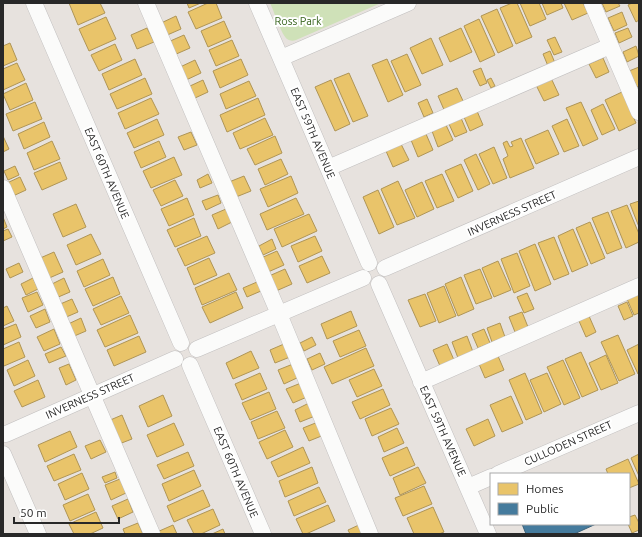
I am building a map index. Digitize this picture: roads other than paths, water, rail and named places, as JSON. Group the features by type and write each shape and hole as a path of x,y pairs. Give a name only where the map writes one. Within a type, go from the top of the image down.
{"street":[{"name":"EAST 60TH AVENUE","path":"34,3 181,343"},
{"path":"146,3 279,314 370,534"},
{"name":"EAST 59TH AVENUE","path":"258,3 369,263"},
{"path":"281,58 408,3"},
{"path":"592,3 639,112"},
{"path":"328,168 610,46"},
{"name":"INVERNESS STREET","path":"385,268 639,157"},
{"path":"3,188 152,534"},
{"path":"369,263 380,263 385,268 386,276 379,284 371,285 363,278 362,271 369,263"},
{"path":"197,349 363,278"},
{"name":"EAST 59TH AVENUE","path":"379,284 488,534"},
{"path":"422,382 639,286"},
{"path":"188,342 197,349 197,357 190,365 183,366 175,359 174,351 181,343 188,342"},
{"name":"INVERNESS STREET","path":"4,437 93,395 175,359"},
{"name":"EAST 60TH AVENUE","path":"190,365 263,534"},
{"name":"CULLODEN STREET","path":"500,473 639,412"},
{"path":"3,454 38,534"},
{"path":"468,487 490,477"}],"park label":[{"name":"Ross Park","path":"298,21"}]}
